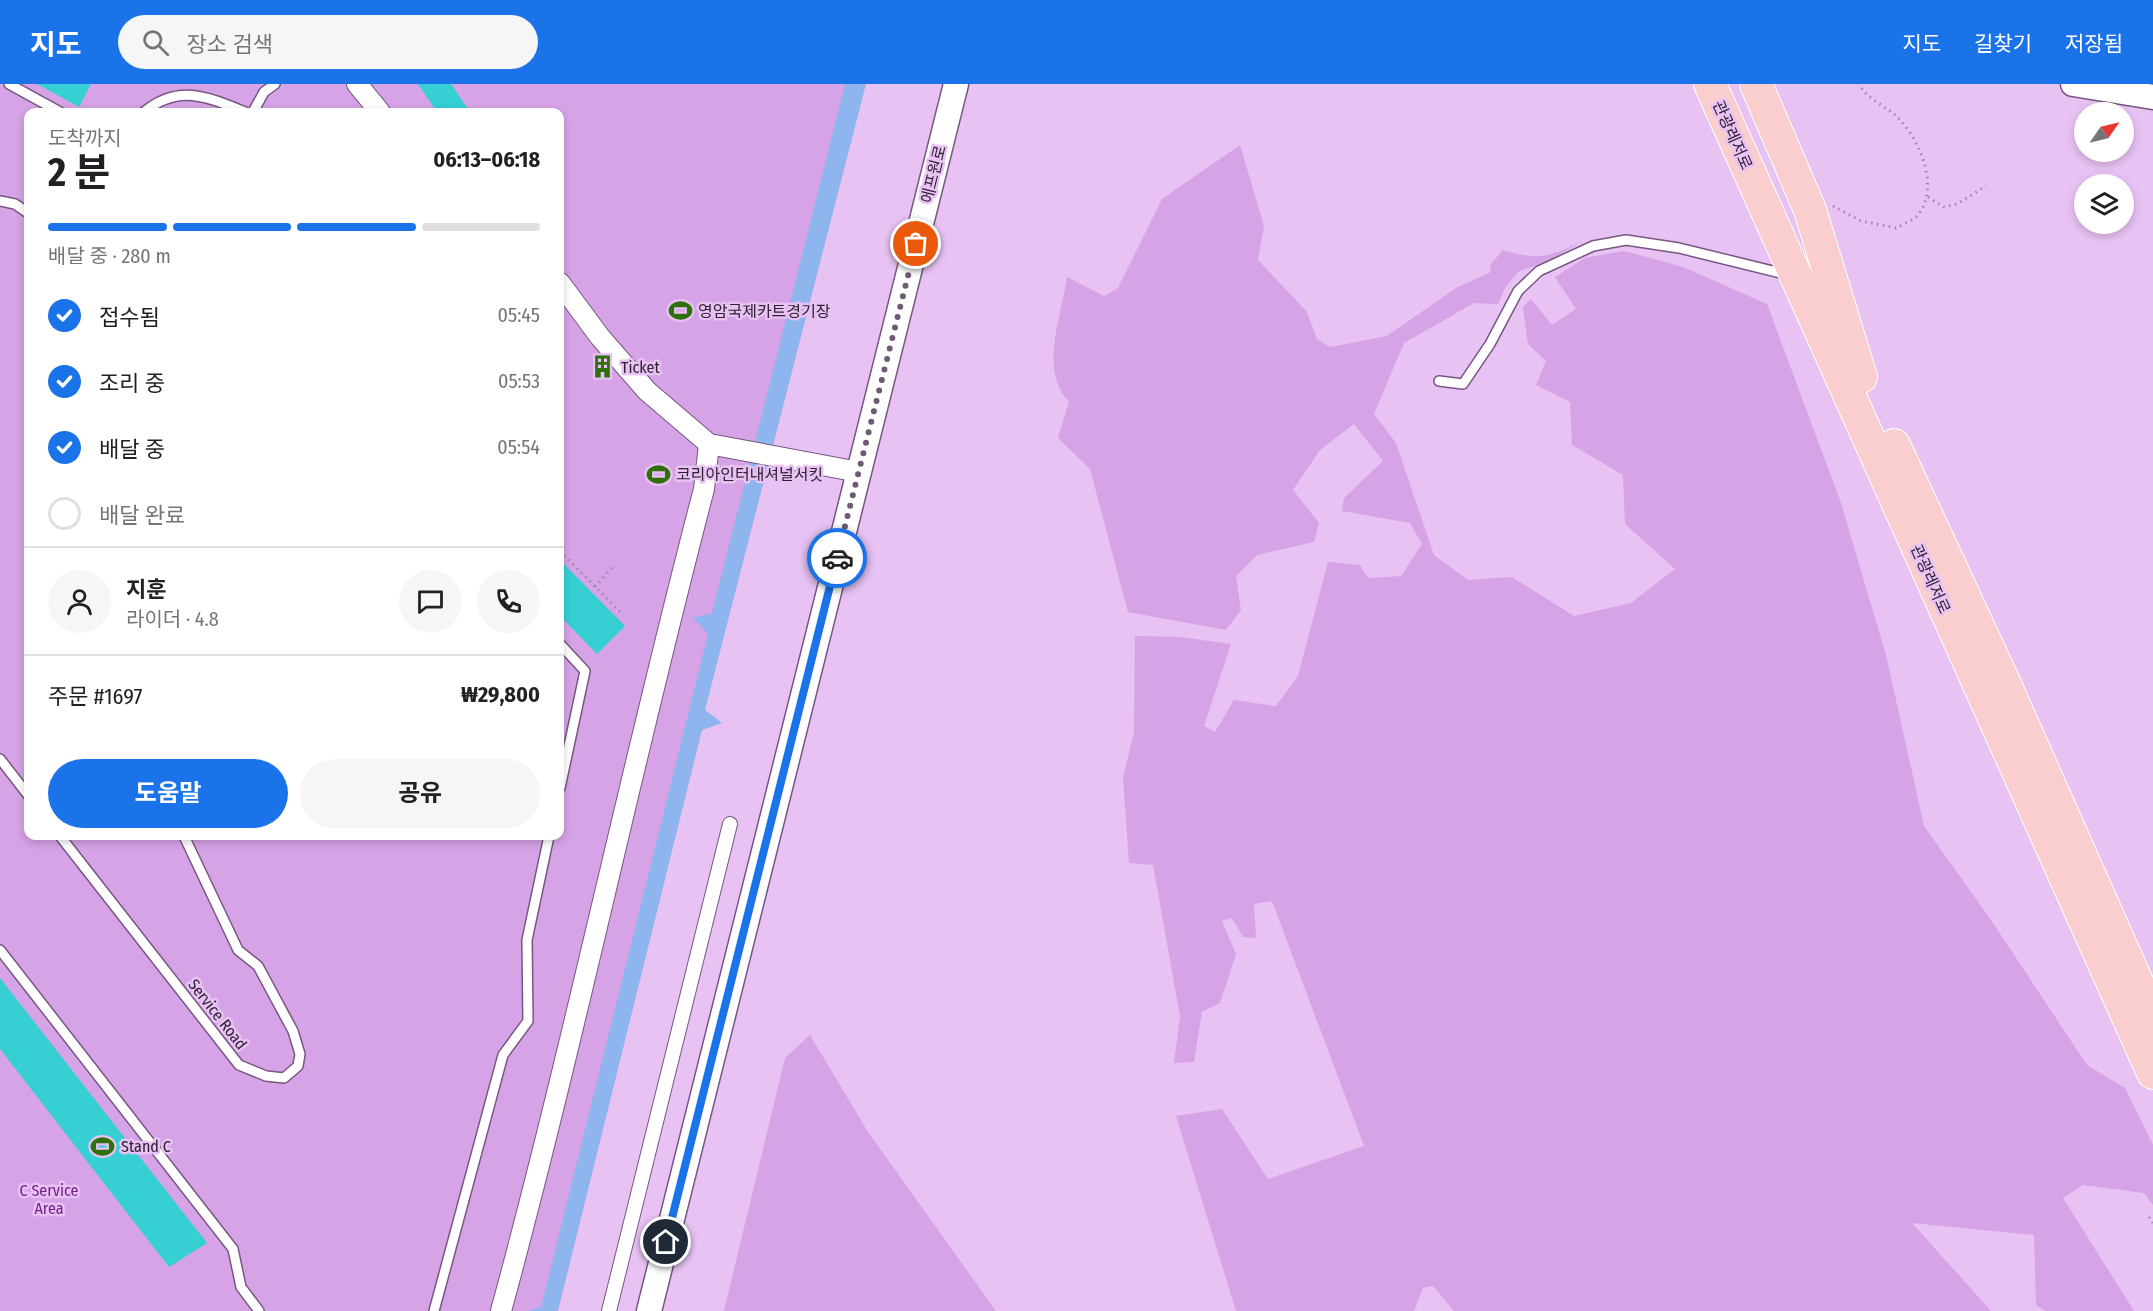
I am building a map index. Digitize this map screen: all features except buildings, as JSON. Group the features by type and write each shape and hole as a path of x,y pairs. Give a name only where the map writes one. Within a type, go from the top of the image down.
{"highway":[{"path":"1696,84 1756,185"},
{"name":"관광레저로","path":"1710,84 2153,1073"},
{"name":"관광레저로","path":"1730,84 1861,378 2004,682 2153,1018"},
{"path":"1756,84 1810,210 1861,378"},
{"path":"1782,84 1778,91 1776,115 1783,146"}],"street":[{"path":"357,84 378,108"},
{"name":"에프원로","path":"649,1311 956,84"},
{"path":"2073,84 2153,97"},
{"path":"564,288 600,337 647,391 709,444 859,472"},
{"path":"501,1311 551,1122 634,764 704,489 709,444"},
{"path":"609,1311 730,824"}],"lane":[{"path":"9,84 53,108"},
{"path":"255,108 264,92 275,84"},
{"path":"148,108 157,99 174,91 191,90 235,108"},
{"path":"0,201 15,204 24,210"},
{"path":"1439,381 1463,384 1490,344 1518,291 1539,272 1593,246 1626,240 1679,248 1797,278"},
{"path":"564,648 585,671 564,769"},
{"path":"0,759 24,790"},
{"name":"Service Road","path":"63,840 239,1065 266,1076 284,1078 298,1066 300,1054 293,1031 258,966 238,950 185,840"},
{"path":"434,1311 503,1055 528,1021 526,940 548,840"},
{"path":"0,950 233,1249 241,1287 259,1311"}],"path":[{"path":"1832,206 1861,221 1896,228 1916,217 1928,197 1924,158 1900,120 1863,92 1859,84"},
{"path":"1928,197 1944,207 1957,204 1986,186"},
{"path":"564,555 621,613"},
{"path":"595,587 614,566"},
{"path":"2149,1217 2153,1223"}],"green space":[{"name":"코리아인터내셔널서킷","path":"0,84 854,84 549,1311 0,1311"},
{"path":"1240,145 1264,226 1258,260 1307,312 1317,339 1330,347 1387,336 1456,288 1491,272 1490,265 1503,250 1544,256 1582,241 1547,262 1519,271 1505,288 1498,304 1474,303 1404,343 1374,414 1396,443 1434,555 1468,580 1512,577 1574,616 1631,603 1675,569 1625,524 1623,475 1572,445 1570,402 1536,385 1546,361 1528,344 1523,307 1531,299 1552,325 1576,309 1555,277 1585,258 1624,251 1683,267 1767,304 1841,503 1886,655 1924,826 1991,920 2087,1065 2125,1088 2153,1145 2153,1205 2144,1193 2083,1185 2063,1198 2134,1311 2046,1311 2036,1305 2034,1235 1912,1223 1991,1311 1454,1311 1433,1286 1423,1288 1414,1311 1236,1311 1176,1116 1222,1109 1268,1179 1364,1146 1272,901 1254,904 1256,938 1243,937 1232,918 1222,921 1236,954 1220,1003 1202,1012 1194,1062 1174,1063 1180,1016 1153,865 1129,863 1123,778 1134,732 1135,636 1180,637 1231,644 1204,726 1215,732 1234,700 1276,706 1298,676 1328,562 1360,565 1368,578 1401,576 1422,544 1410,523 1342,511 1344,498 1383,461 1354,424 1320,450 1293,490 1319,523 1314,542 1257,555 1236,576 1241,610 1226,630 1128,612 1090,469 1058,438 1069,402 1060,389 1053,358 1067,277 1104,296 1118,288 1162,199"},
{"path":"810,1035 868,1132 996,1311 724,1311 785,1058"}],"water":[{"path":"845,84 866,84 705,710 722,723 702,730 558,1311 527,1311 541,1307 708,634 693,618 712,613"}],"way so far":[{"path":"837,558 916,244"}],"place":[{"name":"영암국제카트경기장","path":"680,311"},
{"name":"Ticket","path":"603,367"},
{"name":"코리아인터내셔널서킷","path":"658,474"},
{"name":"Stand C","path":"103,1146"}],"route":[{"path":"666,1242 837,558"}],"park label":[{"name":"C Service Area","path":"49,1199"}]}
